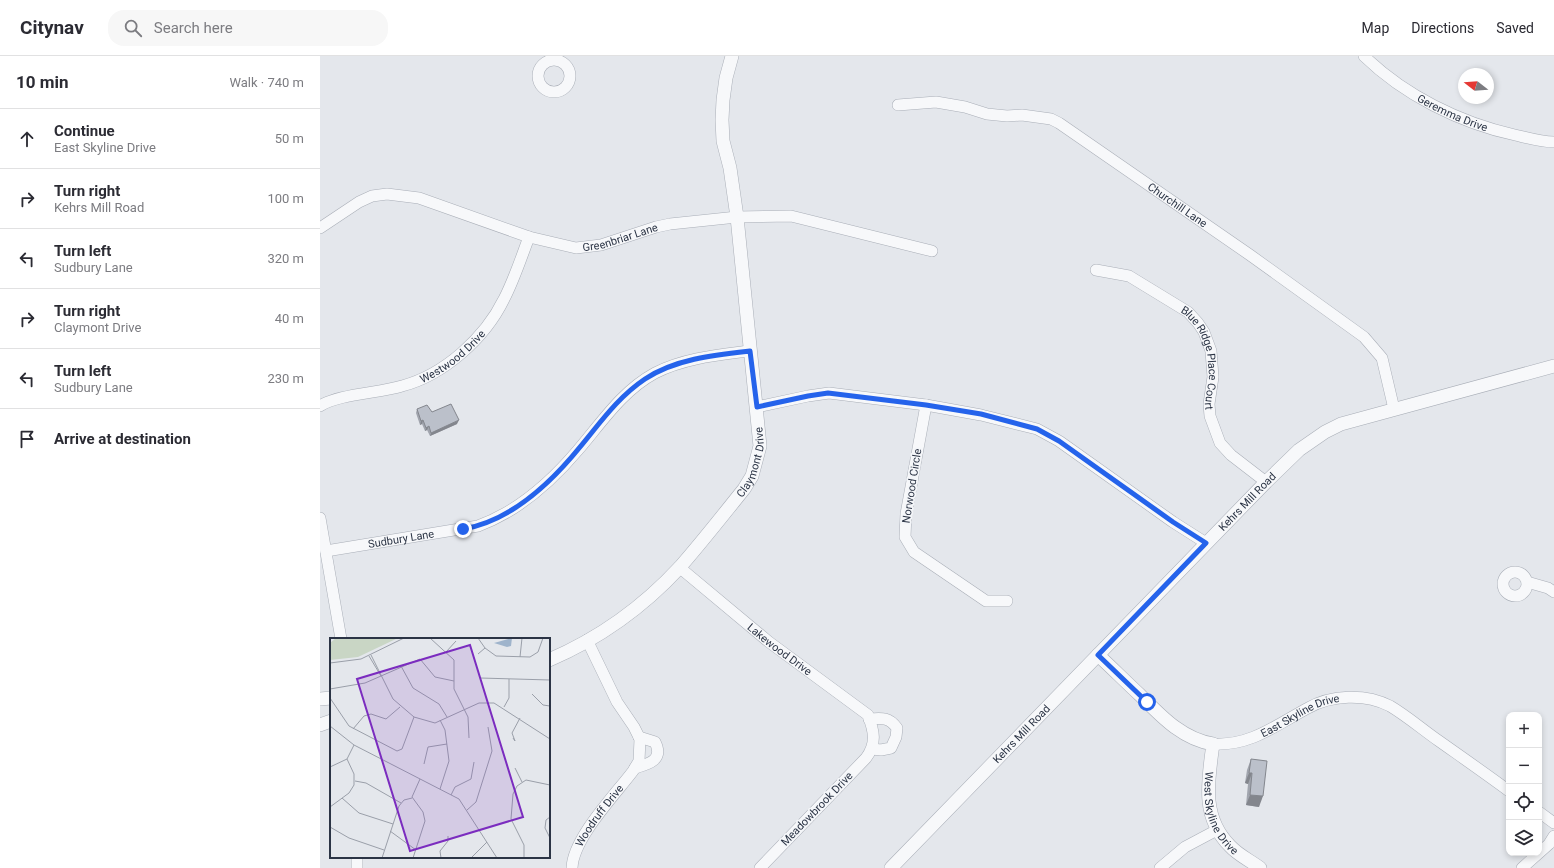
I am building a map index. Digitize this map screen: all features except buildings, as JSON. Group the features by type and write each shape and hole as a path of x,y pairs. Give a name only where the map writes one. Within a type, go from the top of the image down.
{"street":[{"name":"Claymont Drive","path":"550,659 587,640 621,619 642,603 680,567 744,489 752,476 760,446 757,407 737,217 730,168 724,142 722,120 726,78 732,56"},
{"name":"Geremma Drive","path":"1364,56 1386,75 1406,89 1444,111 1480,126 1506,134 1546,142 1554,142"},
{"name":"Churchill Lane","path":"898,105 936,102 965,107 987,114 1007,116 1022,115 1051,119 1059,123 1250,255 1364,337 1382,358 1394,409"},
{"name":"Greenbriar Lane","path":"320,228 359,202 372,196 387,194 419,198 529,237 576,248 589,248 614,242 656,227 670,224 737,217 791,216 932,250"},
{"name":"Westwood Drive","path":"320,406 334,399 403,386 434,372 462,351 495,316 512,282 529,237"},
{"name":"Blue Ridge Place Court","path":"1096,270 1129,276 1188,312 1198,323 1204,332 1211,351 1213,377 1210,410 1220,443 1231,455 1266,482"},
{"name":"Sudbury Lane","path":"326,551 478,526 492,521 520,504 557,474 616,403 645,379 657,372 696,359 750,351"},
{"name":"Kehrs Mill Road","path":"891,868 1206,543 1299,450 1325,432 1341,424 1554,366"},
{"path":"757,407 828,393 926,405 981,414 1037,429 1059,441 1173,522 1206,543"},
{"name":"Norwood Circle","path":"926,405 906,514 905,537 914,552 986,601 1007,601"},
{"path":"320,518 341,638"},
{"name":"Lakewood Drive","path":"680,567 770,642 868,715 874,733 872,749"},
{"path":"1527,582 1548,588 1554,592"},
{"name":"Woodruff Drive","path":"572,868 572,861 578,845 586,831 639,761 640,739 618,702 587,640"},
{"name":"East Skyline Drive","path":"1098,655 1166,721 1193,739 1213,744 1226,745 1236,743 1258,736 1309,707 1326,700 1358,697 1389,706 1506,789"},
{"path":"320,699 330,698"},
{"path":"869,719 886,718 897,728 896,738 891,748 880,750 872,749"},
{"path":"320,725 330,721"},
{"path":"635,768 652,763 658,756 659,749 656,742 639,737"},
{"name":"West Skyline Drive","path":"1213,744 1208,786 1208,802 1211,816 1217,830 1231,848 1260,868"},
{"name":"Meadowbrook Drive","path":"760,868 866,758 872,749"},
{"path":"1542,814 1554,823"},
{"path":"1160,868 1184,847 1217,830"},
{"path":"1522,868 1549,844 1554,836"},
{"path":"356,868 357,858"}],"route":[{"path":"463,529 492,521 505,514 539,490 557,474 616,403 645,379 657,372 696,359 750,351 757,407 828,393 926,405 981,414 1037,429 1059,441 1173,522 1206,543 1098,655 1147,702"}]}
